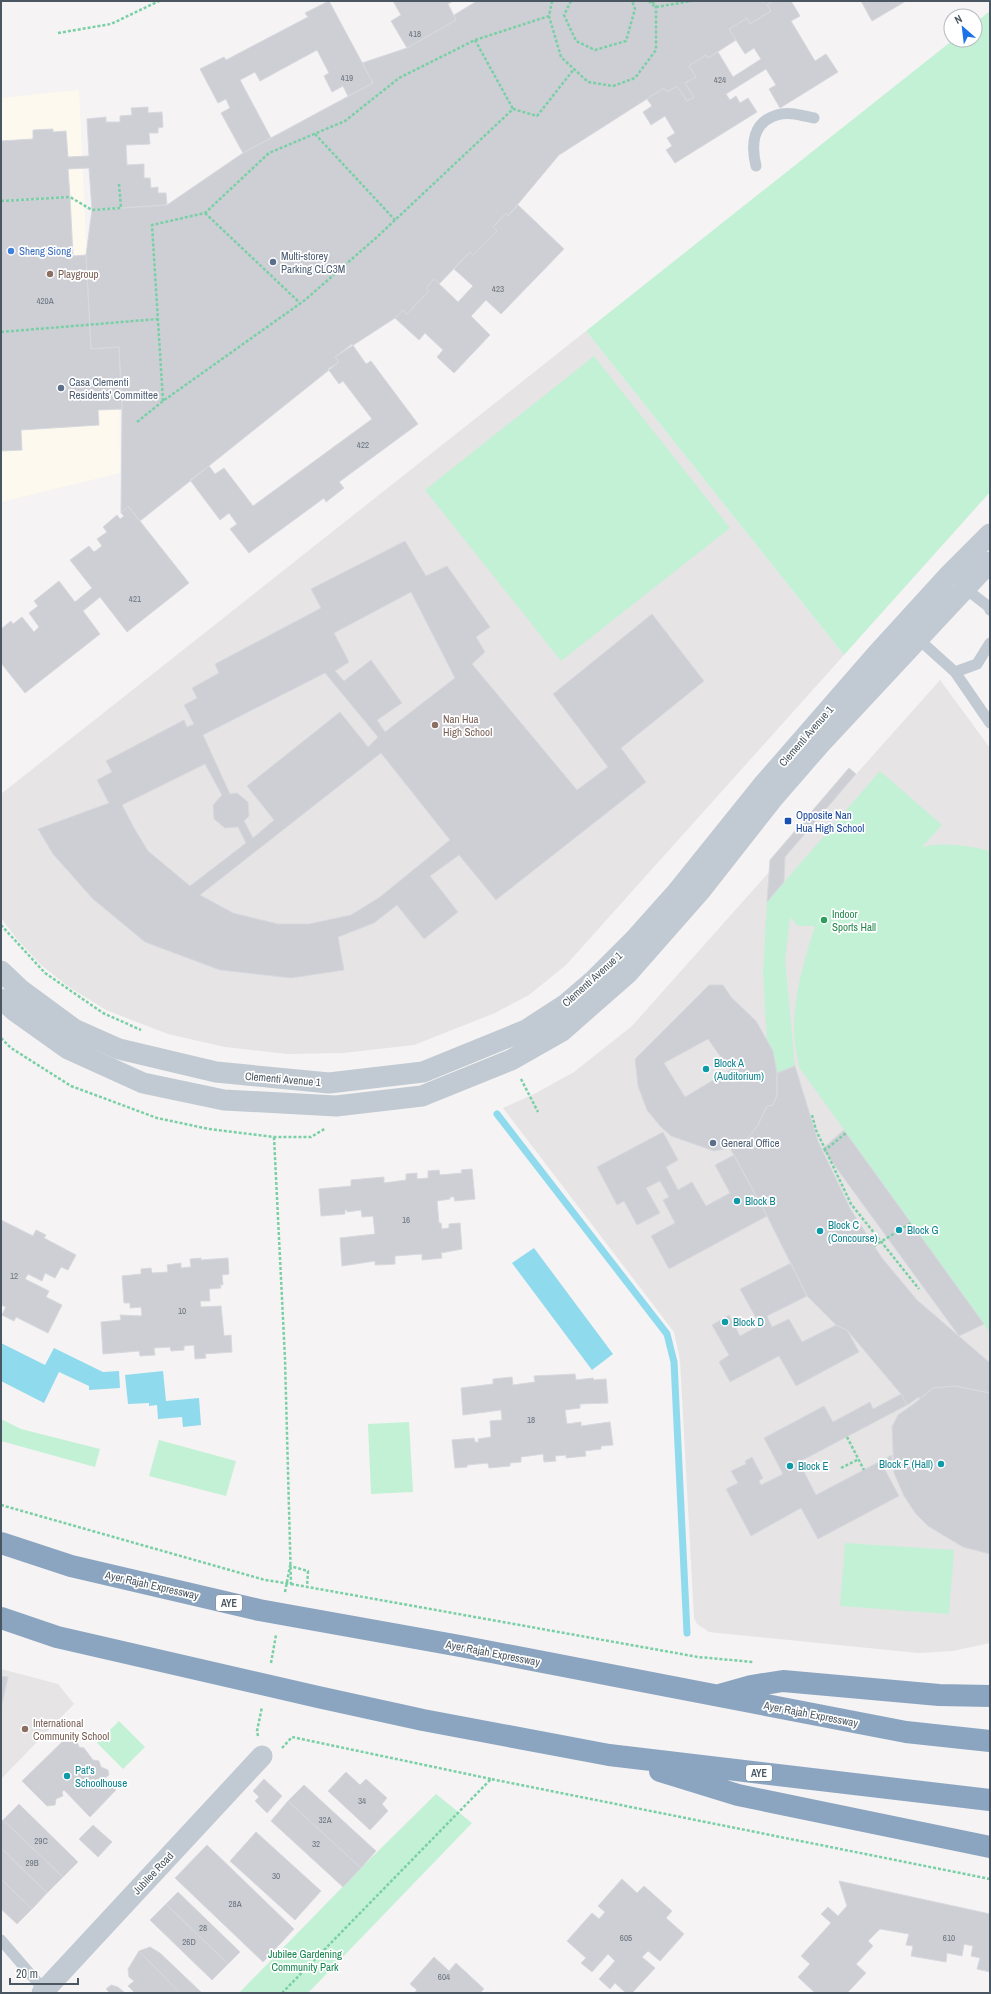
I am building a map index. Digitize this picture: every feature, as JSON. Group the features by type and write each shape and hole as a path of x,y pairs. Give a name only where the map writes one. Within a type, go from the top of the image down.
{"highway":[{"name":"Ayer Rajah Expressway","path":"1,1543 71,1566 259,1610 460,1646 906,1732 990,1741"},
{"name":"AYE","path":"1,1618 57,1637 318,1697 423,1720 609,1755 990,1800"},
{"path":"716,1696 751,1686 783,1681 939,1695 990,1696"},
{"path":"609,1755 738,1795 990,1847"}],"street":[{"name":"Clementi Avenue 1","path":"1,972 21,990 74,1029 119,1050 216,1072 329,1082 423,1072 526,1030 566,1004 594,980 634,940 676,893 762,786 910,633 956,582 990,534"},
{"name":"Clementi Avenue 1","path":"956,582 990,562"},
{"name":"Clementi Avenue 1","path":"1,999 16,1012 68,1049 143,1083 224,1100 336,1106 422,1096 518,1065 562,1032 628,972 701,890 774,797 910,633"},
{"path":"676,893 689,888 701,890"},
{"path":"269,1103 273,1078"},
{"name":"Jubilee Road","path":"44,1992 270,1754"}],"lane":[{"path":"756,166 752,149 755,133 765,121 777,114 796,114 814,118"},
{"path":"956,582 989,607 990,610"},
{"path":"910,633 955,672 990,724"},
{"path":"955,672 977,664 990,643"},
{"path":"518,1065 518,1044 526,1030"},
{"name":"Jubilee Road","path":"1,1940 44,1992"}],"path":[{"path":"58,33 111,24 159,1"},
{"path":"552,1 549,16 561,57 588,82 613,86 635,78 656,50 656,7 652,1"},
{"path":"571,1 564,15 576,41 595,50 626,42 635,9 632,1"},
{"path":"648,1 656,7 692,1"},
{"path":"163,401 152,225 205,213 269,153 346,121 399,78 475,40 549,16"},
{"path":"475,40 513,108 537,116 574,69"},
{"path":"138,422 163,401 300,304 395,220 513,108"},
{"path":"314,134 395,220"},
{"path":"1,201 70,197 92,210 121,208 119,184"},
{"path":"205,213 300,304"},
{"path":"1,332 158,319"},
{"path":"1,925 45,973 103,1013 143,1031"},
{"path":"1,1038 11,1048 71,1086 157,1118"},
{"path":"518,1065 538,1112"},
{"path":"812,1115 816,1130 851,1204 919,1289"},
{"path":"824,1151 846,1133"},
{"path":"274,1137 285,1359 291,1584"},
{"path":"874,1246 911,1223"},
{"path":"847,1437 857,1460 864,1470"},
{"path":"842,1468 857,1460"},
{"path":"1,1505 265,1580 698,1657"},
{"path":"284,1596 290,1566 308,1571 307,1587"},
{"path":"269,1671 276,1633"},
{"path":"257,1731 263,1701"},
{"path":"270,1754 292,1737 491,1779 990,1879"},
{"path":"282,1993 491,1779"}],"shaded area":[{"path":"79,90 91,349 119,347 120,473 1,502 1,98"},
{"name":"Nan Hua High School","path":"586,331 844,655 566,965 529,995 495,1013 414,1045 343,1053 287,1054 225,1047 168,1034 106,1010 66,985 40,964 16,938 1,918 1,794"},
{"path":"940,680 990,748 990,1643 953,1651 918,1653 709,1632 697,1624 694,1618 680,1360 674,1332 503,1108 536,1093 574,1072 632,1026"},
{"name":"International Community School","path":"1,1669 58,1684 74,1704 1,1779"}],"green space":[{"path":"990,11 990,492 844,655 586,331 943,48 983,48 983,17"},
{"path":"594,356 730,528 561,661 425,490"},
{"path":"880,771 942,825 922,847 931,845 956,845 990,851 990,1333 799,1067 794,1036 794,1018 798,991 815,926 798,926 790,917 785,959 795,1066 777,1073 773,1051 767,1041 763,973 767,902"},
{"path":"1,1419 21,1429 100,1449 95,1467 1,1441"},
{"path":"409,1422 413,1492 371,1494 368,1424"},
{"path":"159,1440 236,1461 226,1496 149,1476"},
{"path":"845,1543 954,1550 949,1614 840,1606"},
{"path":"119,1721 145,1747 123,1769 97,1743"},
{"name":"Jubilee Gardening Community Park","path":"436,1794 472,1823 308,1993 239,1993 361,1868"}],"water":[{"path":"534,1248 613,1354 592,1370 512,1263"},
{"path":"1,1343 45,1365 54,1348 103,1372 119,1371 120,1388 89,1390 89,1386 59,1372 44,1403 1,1381"},
{"path":"163,1371 166,1401 199,1398 201,1425 183,1427 182,1417 158,1419 157,1405 149,1406 149,1403 128,1404 125,1375"}],"building":[{"path":"329,1 373,83 348,96 343,86 332,92 324,76 329,73 317,50 260,81 255,72 240,80 271,138 243,153 221,113 230,108 226,99 218,103 200,69 224,57 226,60 308,17 305,13"},
{"path":"393,1 453,1 448,4 456,20 407,48 391,21 401,15"},
{"name":"Multi-storey Parking CLC3M","path":"477,1 773,1 767,5 771,11 750,24 747,18 729,29 736,40 708,58 706,55 689,66 696,77 685,83 694,97 687,101 677,86 667,92 664,88 559,155 508,216 506,213 493,227 497,231 473,255 470,252 439,284 434,279 426,288 429,291 407,314 403,310 395,318 335,357 339,362 140,521 128,506 121,513 122,409 119,347 91,349 86,255 92,210 167,205 243,153 373,83 362,63 407,48 456,20 454,15"},
{"path":"773,1 791,1 800,16 791,21 815,61 826,54 838,72 780,108 769,89 776,85 766,69 726,94 730,100 736,96 740,103 748,98 757,112 675,163 666,150 672,146 667,138 675,133 665,116 651,125 643,112 652,106 647,99 664,88 667,92 677,86 687,101 694,97 685,83 696,77 689,66 706,55 708,58 718,52 733,77 761,59 754,48 745,54 729,29 747,18 750,24 771,11 767,5"},
{"path":"861,1 906,1 872,21"},
{"path":"148,107 148,113 162,112 163,127 158,128 158,133 149,133 150,144 126,145 127,165 144,164 144,178 150,178 151,188 158,187 158,193 166,193 167,205 92,210 89,168 68,169 70,197 1,201 1,141 33,139 33,130 53,129 53,132 66,131 68,157 89,156 87,119 106,117 106,122 120,122 120,116 132,115 131,108"},
{"path":"70,197 73,256 86,255 91,349 119,347 122,409 98,410 99,425 21,430 22,450 1,451 1,201"},
{"path":"518,205 564,249 501,314 486,300 471,316 490,335 454,373 437,357 443,350 425,333 419,340 395,318 403,310 407,314 429,291 426,288 434,279 458,302 473,286 454,269 470,252 473,255 497,231 493,227 506,213 508,216"},
{"path":"352,344 366,364 371,361 418,424 339,482 344,488 326,502 324,498 249,553 230,529 237,524 229,513 220,520 190,480 209,466 215,474 224,468 253,506 372,419 343,381 339,384 328,369 339,362 335,357"},
{"path":"128,506 189,583 127,632 100,597 83,611 100,634 25,693 1,663 1,629 11,621 13,624 22,617 34,632 39,627 29,613 38,606 34,601 59,581 75,602 92,588 70,560 89,546 94,552 102,546 97,539 107,532 103,527 117,515 120,519 124,516 121,513"},
{"path":"405,541 426,576 447,566 490,627 476,637 485,652 472,664 577,790 608,767 553,694 652,614 704,681 621,748 646,782 496,900 459,855 430,876 458,912 424,939 397,905 374,923 338,937 344,970 291,978 220,970 145,942 93,899 53,854 38,829 109,803 97,780 112,772 106,761 184,720 187,727 194,724 184,705 197,698 192,688 219,673 215,664 321,608 311,589","holes":["411,592 455,678 385,732 377,720 402,703 371,660 344,681 335,671 349,662 334,633","325,673 378,737 368,747 340,712 247,786 274,820 253,838 244,821 249,816 248,802 237,793 230,794 203,735","381,753 450,840 380,897 351,915 309,924 278,924 233,913 200,895","205,764 222,795 213,805 214,819 225,828 238,827 246,843 190,886 148,851 122,805"]},
{"path":"849,768 856,774 785,857 784,882 767,902 770,860"},
{"name":"Block A (Auditorium)","path":"709,985 723,985 731,997 756,1021 773,1051 777,1073 777,1095 773,1105 767,1106 758,1125 747,1139 730,1148 714,1151 671,1136 660,1126 647,1110 638,1086 635,1059"},
{"path":"708,1039 730,1070 685,1097 664,1063"},
{"name":"Block C (Concourse)","path":"795,1066 818,1141 851,1210 882,1258 917,1300 990,1363 990,1393 955,1386 933,1388 920,1399 919,1397 907,1405 901,1394 847,1330 836,1325 807,1296 767,1216 730,1148 747,1139 758,1125 767,1106 773,1105 777,1095 777,1073"},
{"name":"Block G","path":"844,1130 984,1324 959,1336 822,1149"},
{"name":"Block B","path":"663,1132 678,1160 666,1167 678,1190 692,1182 706,1206 730,1193 715,1165 734,1155 767,1216 669,1269 651,1236 675,1223 663,1200 669,1197 660,1181 646,1188 660,1213 637,1225 624,1201 617,1205 597,1167"},
{"path":"472,1169 475,1199 455,1201 454,1197 450,1197 450,1199 437,1201 439,1223 441,1223 442,1229 449,1228 449,1224 460,1223 462,1249 441,1253 442,1258 422,1260 422,1254 395,1256 395,1264 375,1265 375,1261 342,1266 340,1238 375,1234 373,1216 362,1217 361,1210 347,1212 347,1210 345,1210 345,1214 321,1216 319,1189 351,1186 351,1180 384,1177 384,1183 406,1180 406,1174 417,1173 417,1179 428,1178 428,1171 439,1170 440,1175 462,1173 461,1170"},
{"path":"1,1220 33,1236 36,1230 46,1235 44,1238 76,1255 68,1270 61,1267 55,1278 45,1273 42,1281 28,1274 25,1279 49,1291 46,1297 62,1305 48,1333 16,1317 14,1321 2,1315 6,1307 1,1305"},
{"path":"201,1258 201,1260 228,1258 229,1274 222,1275 223,1285 220,1285 221,1288 209,1289 210,1301 200,1301 201,1307 221,1306 224,1336 231,1335 232,1352 205,1354 206,1358 195,1359 194,1345 184,1346 184,1350 171,1351 170,1347 154,1348 155,1355 140,1356 139,1351 103,1354 101,1322 121,1320 120,1315 142,1316 141,1307 130,1308 130,1303 124,1303 122,1276 141,1274 141,1269 151,1268 152,1273 168,1272 167,1265 181,1263 181,1268 191,1267 190,1259"},
{"name":"Block D","path":"791,1263 807,1296 767,1316 772,1327 789,1319 802,1342 836,1325 847,1330 859,1352 796,1386 779,1356 730,1382 719,1362 729,1355 712,1325 729,1315 740,1336 760,1325 740,1289"},
{"path":"575,1374 576,1380 593,1378 594,1380 606,1379 608,1403 580,1404 580,1408 565,1410 567,1424 581,1422 581,1426 610,1422 613,1445 601,1446 601,1449 585,1451 586,1456 566,1458 566,1455 555,1456 556,1461 544,1462 543,1454 521,1457 521,1462 510,1463 510,1466 489,1468 488,1463 455,1468 452,1440 474,1438 475,1442 479,1442 478,1439 491,1437 490,1421 502,1420 501,1410 463,1415 461,1388 493,1384 493,1379 512,1377 513,1385 535,1382 534,1376"},
{"name":"Block F (Hall)","path":"955,1386 990,1393 990,1554 963,1547 928,1526 916,1514 904,1496 894,1473 892,1427 898,1415 933,1388"},
{"name":"Block E","path":"901,1394 907,1405 799,1462 816,1495 892,1455 892,1464 884,1468 899,1496 818,1539 801,1508 751,1536 726,1489 738,1483 731,1471 746,1464 745,1461 752,1457 763,1478 759,1481 761,1485 783,1474 764,1438 824,1406 833,1422 870,1402 873,1409"},
{"path":"1,1676 8,1677 1,1708"},
{"name":"Pat's Schoolhouse","path":"65,1739 77,1741 79,1747 84,1748 93,1760 99,1761 101,1767 108,1770 109,1775 105,1778 116,1790 90,1817 64,1790 62,1792 63,1796 56,1799 55,1805 47,1806 22,1781"},
{"path":"346,1772 360,1785 366,1779 387,1798 382,1804 388,1811 370,1830 328,1791"},
{"path":"264,1779 282,1796 267,1813 255,1801 259,1797 253,1791"},
{"path":"304,1785 376,1851 361,1868 288,1801"},
{"path":"288,1801 361,1868 343,1887 271,1821"},
{"path":"19,1804 78,1862 63,1877 3,1820"},
{"path":"3,1820 63,1877 47,1893 1,1848 1,1822"},
{"path":"93,1825 112,1842 98,1857 79,1839"},
{"path":"256,1832 321,1891 295,1920 230,1861"},
{"path":"207,1845 294,1929 263,1962 175,1878"},
{"path":"1,1848 47,1893 32,1909 1,1879"},
{"path":"1,1879 32,1909 17,1924 1,1909"},
{"path":"622,1879 637,1893 644,1886 672,1911 666,1918 684,1934 660,1961 648,1951 642,1957 655,1968 632,1993 626,1993 615,1983 610,1989 599,1979 615,1961 608,1954 592,1972 581,1963 586,1958 567,1941 592,1913 599,1919 605,1912 598,1906"},
{"path":"839,1881 990,1914 990,1972 977,1969 980,1958 971,1956 973,1946 964,1944 962,1956 947,1953 946,1962 911,1956 913,1946 906,1945 909,1934 880,1929 868,1941 873,1946 856,1964 866,1973 847,1993 815,1993 798,1977 810,1964 801,1956 831,1923 821,1914 828,1907 838,1916 847,1906"},
{"path":"178,1892 240,1952 228,1964 166,1904"},
{"path":"166,1904 228,1964 212,1980 150,1920"},
{"path":"150,1947 160,1953 202,1993 180,1993 139,1951"},
{"path":"139,1951 180,1993 135,1993 128,1986 134,1981 129,1977 128,1969"},
{"path":"434,1957 449,1971 456,1963 484,1989 480,1993 414,1993 417,1990 410,1984"},
{"path":"111,1985 118,1987 125,1993 110,1993 106,1989"}],"waterway":[{"path":"497,1114 667,1334 674,1362 687,1633"}],"place":[{"name":"Sheng Siong","path":"11,251"},
{"name":"Multi-storey Parking CLC3M","path":"273,262"},
{"name":"Playgroup","path":"50,274"},
{"name":"Casa Clementi Residents' Committee","path":"61,388"},
{"name":"Nan Hua High School","path":"435,725"},
{"name":"Opposite Nan Hua High School","path":"788,821"},
{"name":"Indoor Sports Hall","path":"824,920"},
{"name":"Block A (Auditorium)","path":"706,1069"},
{"name":"General Office","path":"713,1143"},
{"name":"Block B","path":"737,1201"},
{"name":"Block G","path":"899,1230"},
{"name":"Block C (Concourse)","path":"820,1231"},
{"name":"Block D","path":"725,1322"},
{"name":"Block F (Hall)","path":"941,1464"},
{"name":"Block E","path":"790,1466"},
{"name":"International Community School","path":"25,1729"},
{"name":"Pat's Schoolhouse","path":"67,1776"}]}
